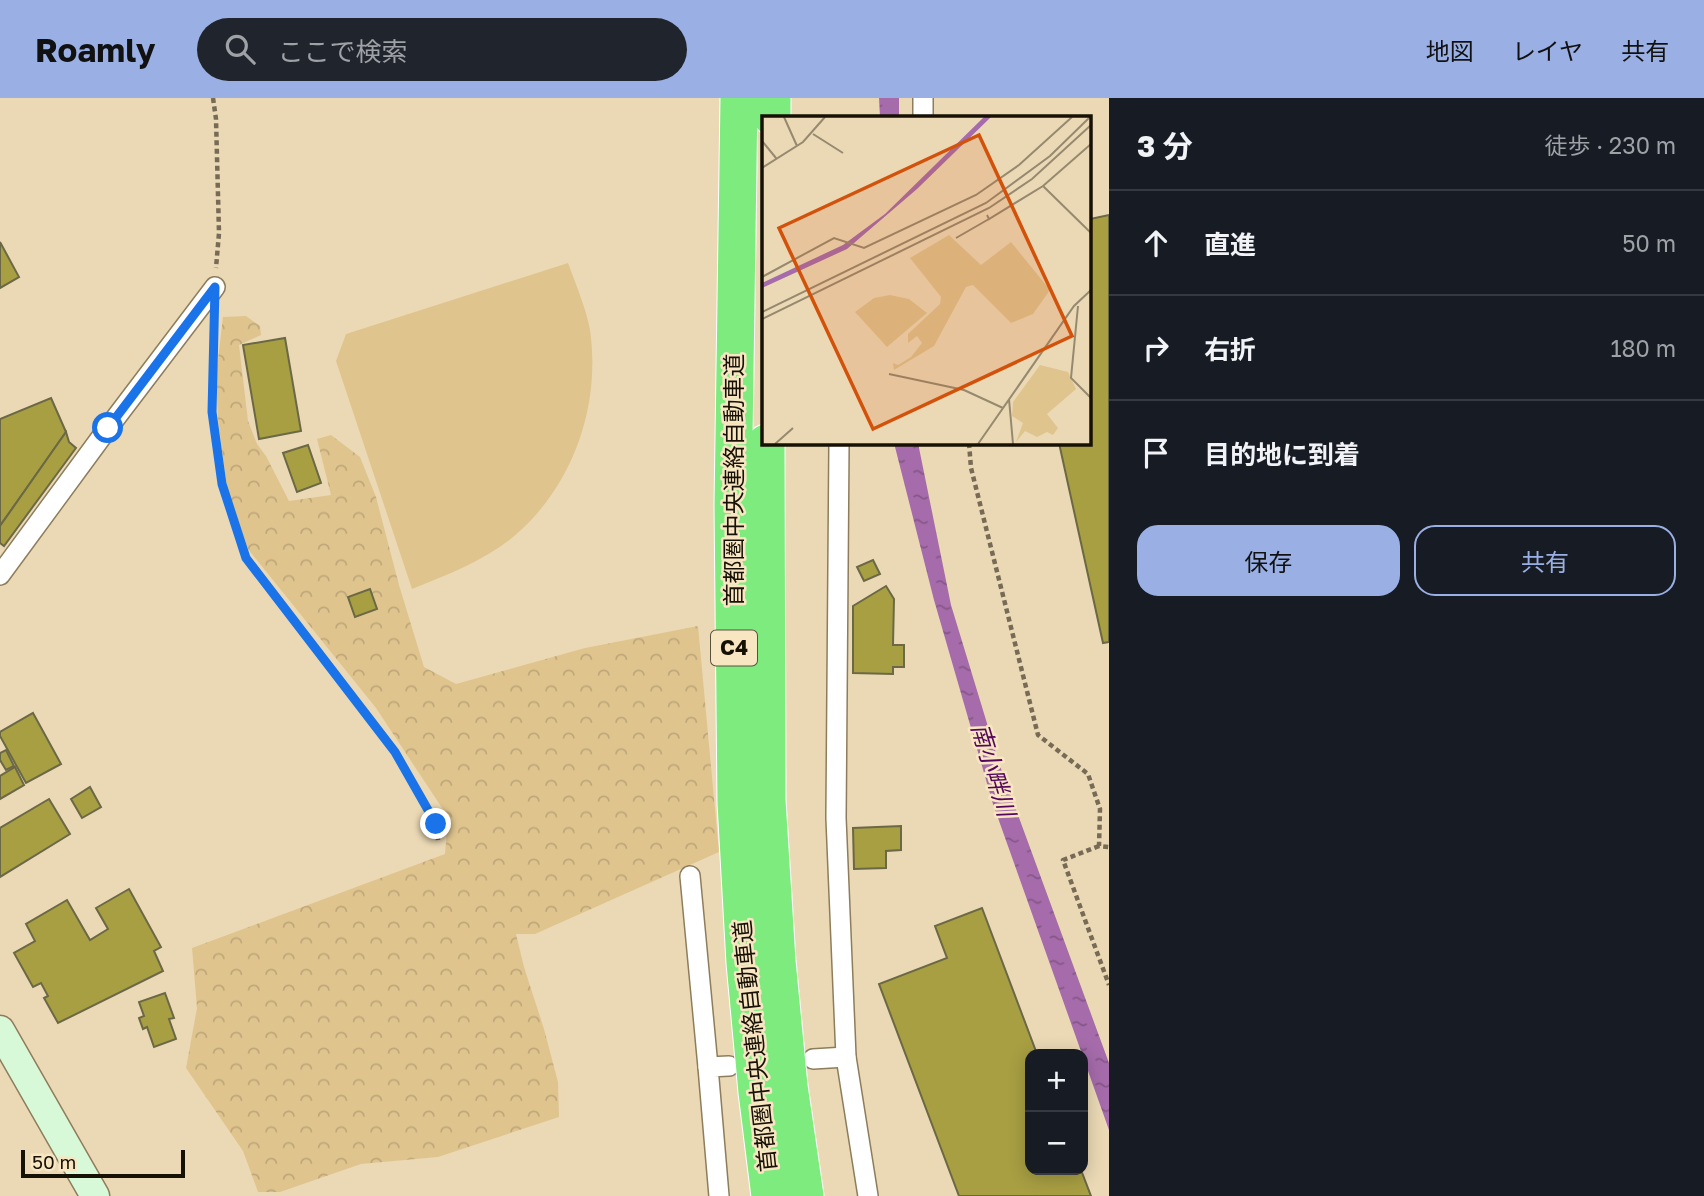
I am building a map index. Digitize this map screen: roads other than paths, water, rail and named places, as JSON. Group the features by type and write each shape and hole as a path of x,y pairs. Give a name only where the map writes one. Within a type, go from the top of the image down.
{"highway":[{"name":"首都圏中央連絡自動車道","path":"739,98 733,505 736,803 745,963 770,1196"},
{"path":"772,98 772,116"},
{"name":"首都圏中央連絡自動車道","path":"766,444 767,800 787,1072 805,1196"}],"street":[{"path":"923,98 923,116"},
{"path":"0,575 215,287"},
{"path":"839,444 836,818 846,1057 868,1196"},
{"path":"690,876 719,1196"},
{"path":"0,1030 95,1196"},
{"path":"813,1059 846,1057"},
{"path":"708,1067 729,1066"}],"water":[{"path":"879,98 899,98 899,116 880,116"},
{"name":"南小畔川","path":"894,444 918,444 951,605 1000,766 1109,1063 1109,1130 1088,1071 1088,1049 1080,1049 993,804 934,600"}]}
